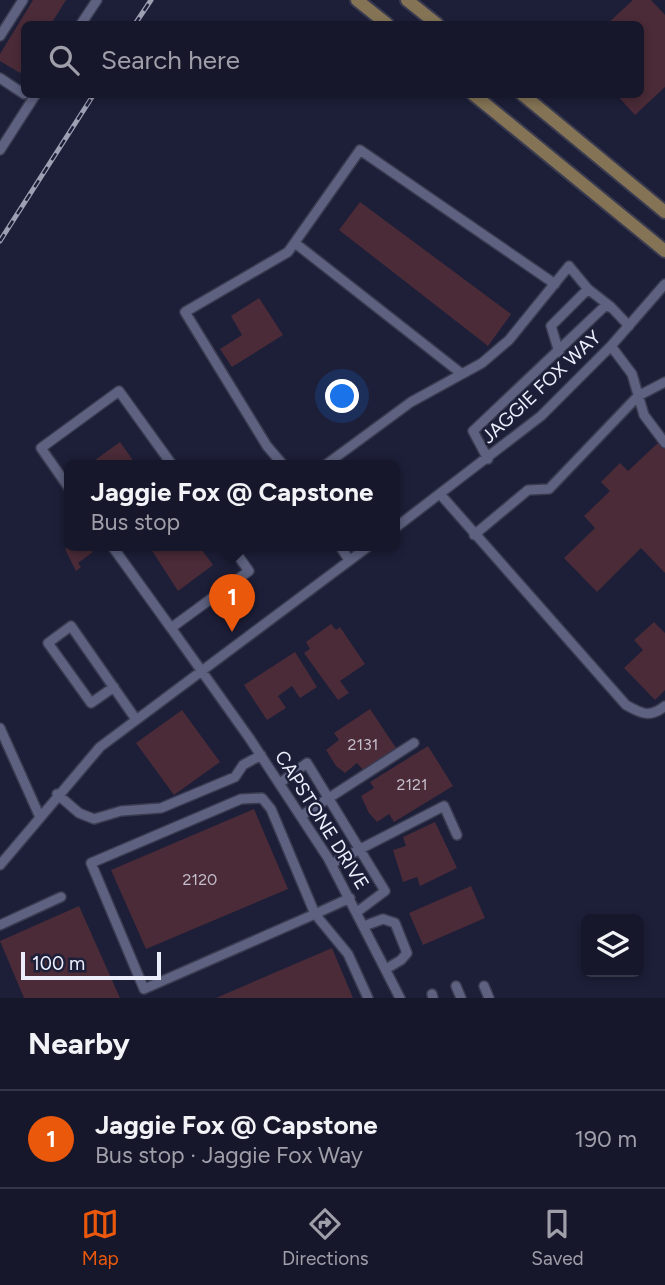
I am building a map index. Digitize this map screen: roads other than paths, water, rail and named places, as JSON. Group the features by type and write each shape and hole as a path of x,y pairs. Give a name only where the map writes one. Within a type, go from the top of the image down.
{"main road":[{"path":"357,0 383,21"},
{"path":"407,0 433,21"},
{"path":"478,98 665,251"},
{"path":"527,98 665,212"}],"street":[{"path":"0,36 23,0"},
{"path":"83,21 97,0"},
{"path":"0,78 21,90"},
{"path":"0,150 28,98"},
{"path":"279,460 267,446 185,312 288,252 360,150 555,284"},
{"path":"295,243 462,374"},
{"path":"332,460 411,402 482,363 509,340 569,266 588,289 629,326"},
{"name":"JAGGIE FOX WAY","path":"400,524 488,459 541,415 611,346 665,284"},
{"path":"559,352 551,326 588,289"},
{"path":"488,459 473,431 605,306 612,308"},
{"path":"611,346 632,374 644,415 665,443"},
{"path":"474,535 528,490 549,489 638,396 665,382"},
{"path":"64,481 41,448 119,391 169,460"},
{"path":"440,494 626,705 643,715 655,714 665,706"},
{"name":"CAPSTONE DRIVE","path":"115,551 280,783 358,912 400,998"},
{"path":"171,628 249,571 235,551"},
{"path":"343,551 349,560"},
{"path":"0,864 39,815 100,747 135,718 362,551"},
{"path":"114,687 91,703 48,643 71,626 114,687 135,718"},
{"path":"0,728 39,815"},
{"path":"301,816 414,743"},
{"path":"57,794 79,813 94,819 121,811 161,808 235,776 243,765 261,755"},
{"path":"280,783 307,762 385,891 358,912"},
{"path":"350,898 315,914 146,993 91,863 241,799 256,796 271,809 315,914 348,954 368,998"},
{"path":"331,864 444,806 457,835"},
{"path":"0,925 61,897"},
{"path":"365,926 383,919 395,923 407,953 386,969"},
{"path":"456,986 461,998"},
{"path":"484,986 489,998"}],"railway":[{"path":"137,21 151,0"},
{"path":"0,241 91,98"}],"place":[{"name":"Jaggie Fox @ Capstone","path":"232,632"}]}
